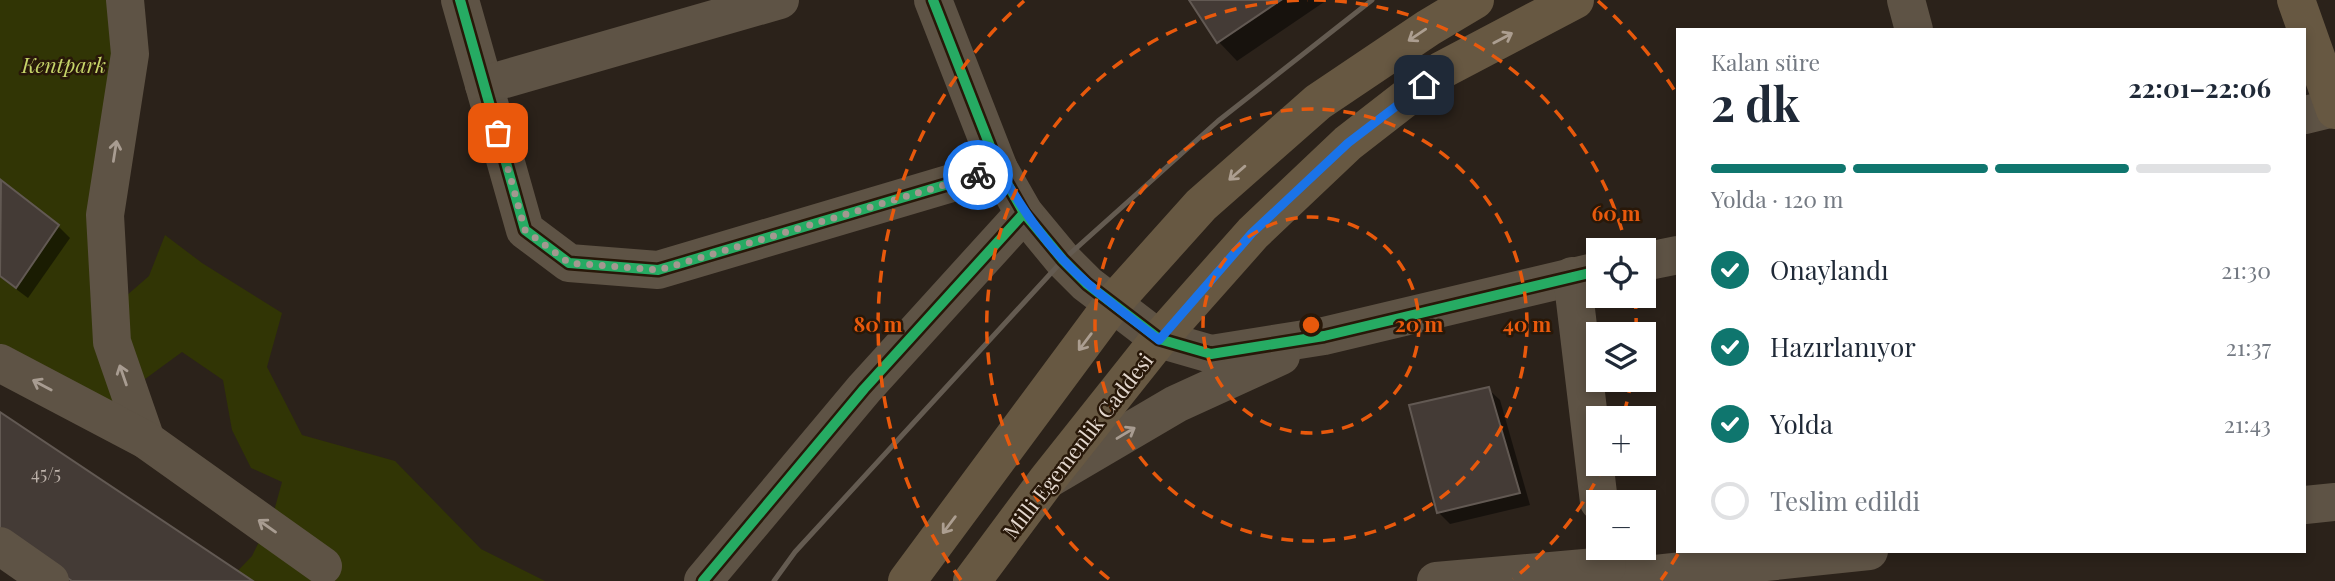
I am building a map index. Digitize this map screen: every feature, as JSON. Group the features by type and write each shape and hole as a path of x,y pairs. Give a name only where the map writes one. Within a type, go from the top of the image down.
{"main road":[{"path":"907,581 1113,303 1201,205 1318,102 1428,28 1475,0"},
{"name":"Milli Egemenlik Caddesi","path":"972,581 1047,480 1159,340 1252,233 1348,143 1443,70 1575,0"},
{"path":"2296,0 2335,109"}],"street":[{"path":"125,0 130,54 106,227 112,342 146,440"},
{"path":"460,0 525,230 569,263 659,270 999,169"},
{"path":"484,85 780,0"},
{"path":"933,0 999,169 1024,213 1087,284 1159,340 1211,354 1324,337 1585,274 1598,490"},
{"path":"1906,0 1913,28"},
{"path":"2306,115 2335,109"},
{"path":"703,581 864,389 1024,213"},
{"path":"1656,259 1676,255"},
{"path":"1047,480 1176,404 1324,337"},
{"path":"0,363 146,440 327,576"},
{"path":"2306,505 2335,502"},
{"path":"0,546 50,581"},
{"path":"1436,581 1839,553"}],"green space":[{"name":"Kentpark","path":"0,0 125,0 118,303 149,276 165,235 202,263 282,313 267,367 302,435 395,461 481,549 545,581 228,581 252,556 274,511 282,482 251,468 232,430 223,380 182,352 141,382 146,440 0,363"}],"building":[{"path":"1189,0 1281,0 1217,43"},
{"path":"1,180 59,225 16,288 0,276"},
{"path":"1489,387 1520,493 1437,513 1409,405"},
{"path":"0,412 253,581 72,581 0,534"}],"railway":[{"path":"774,581 795,552 1063,260 1218,121 1372,0"}],"cycle path":[{"path":"460,0 525,230 569,263 658,270 999,169"},
{"path":"933,0 999,169 1024,213 1087,284 1159,339 1211,354 1324,336 1586,274"},
{"path":"703,581 864,389 1024,213"}],"way so far":[{"path":"498,133 525,230 569,263 659,270 978,175"}],"route":[{"path":"978,175 999,169 1024,213 1063,260 1087,284 1159,340 1252,233 1348,143 1424,85"}]}
